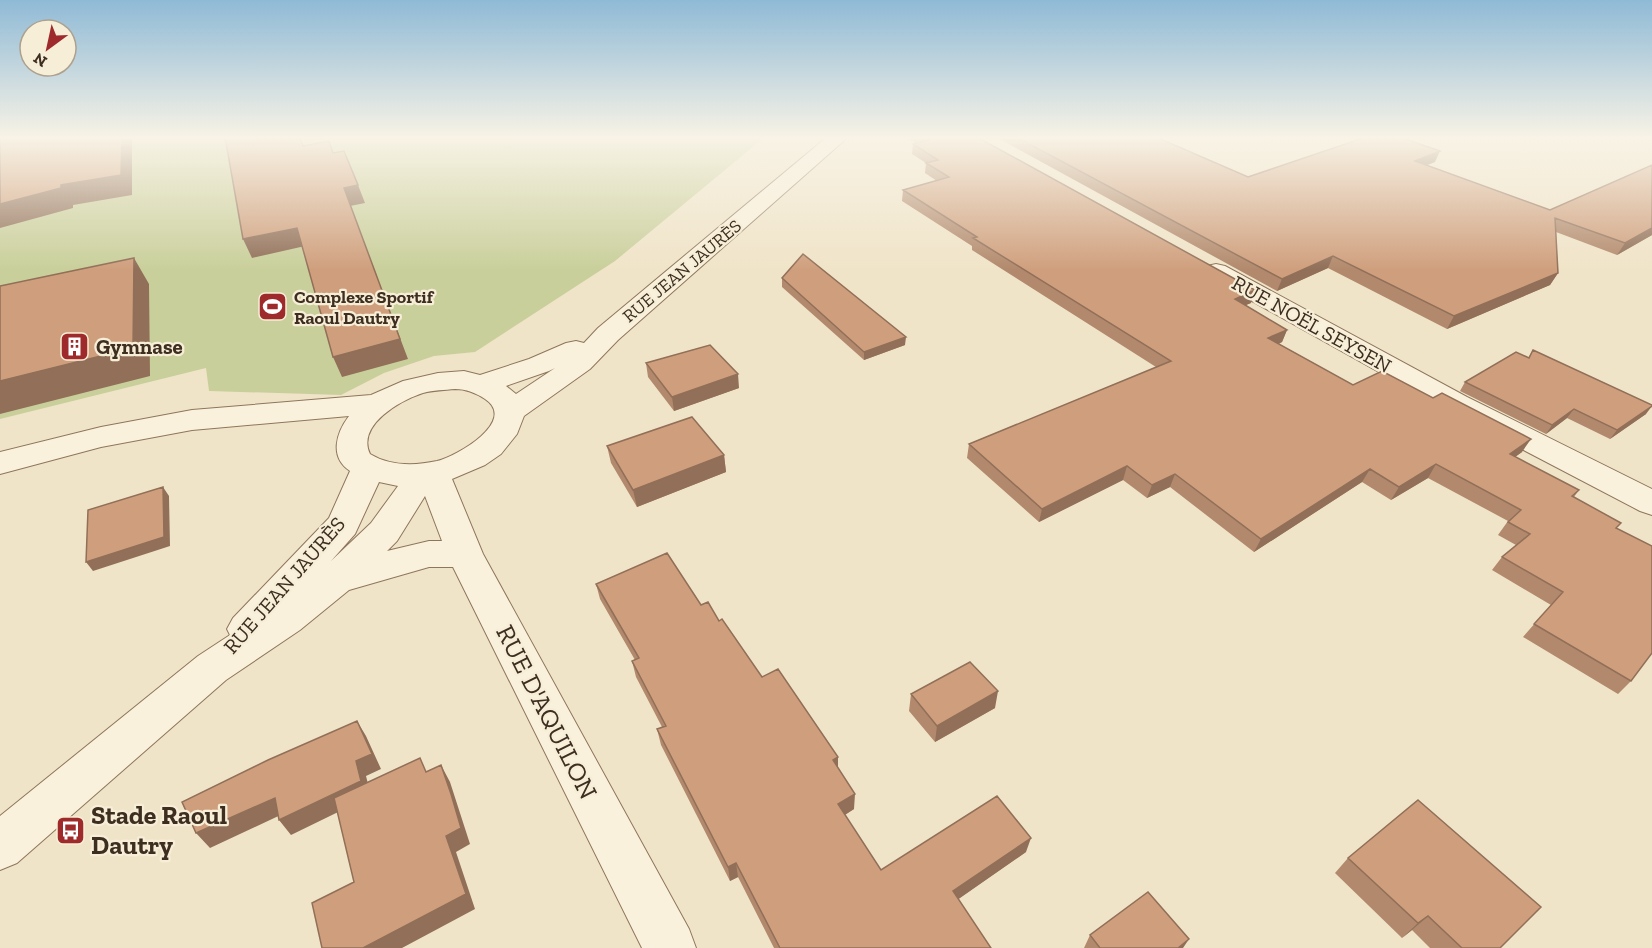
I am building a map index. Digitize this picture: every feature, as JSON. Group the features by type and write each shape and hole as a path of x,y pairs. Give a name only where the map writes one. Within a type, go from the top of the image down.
{"street":[{"name":"RUE JEAN JAURÈS","path":"510,412 580,363 608,334 788,181"},
{"name":"RUE NOËL SEYSEN","path":"1199,262 1456,403 1652,503"},
{"name":"RUE JEAN JAURÈS","path":"483,384 539,365 608,334"},
{"path":"453,380 483,384 499,392 507,401 510,412 508,423 501,435 489,447 454,466 428,473 384,473 368,468 357,459 351,448 356,424 377,404 397,393 418,385 453,380"},
{"path":"0,463 101,437 192,420 377,404"},
{"path":"192,420 352,435"},
{"name":"RUE JEAN JAURÈS","path":"212,668 343,525 368,468"},
{"name":"RUE JEAN JAURÈS","path":"0,846 212,668 286,619 335,580 384,532 428,473"},
{"name":"RUE D'AQUILON","path":"428,473 465,554 670,948"},
{"name":"RUE JEAN JAURÈS","path":"335,580 429,554 465,554"}],"green space":[{"name":"Complexe Sportif Raoul Dautry","path":"0,181 711,181 615,261 475,352 434,356 384,373 341,395 209,391 206,368 0,419"}],"building":[{"path":"0,181 84,181 61,185 61,188 0,204"},
{"path":"233,181 356,181 358,185 344,188 400,339 333,357 297,228 243,239"},
{"path":"934,181 1057,181 1255,290 1235,299 1287,330 1268,338 1353,385 1382,371 1433,398 1442,393 1531,439 1510,454 1579,490 1572,496 1621,523 1616,528 1652,546 1652,653 1631,681 1534,624 1563,592 1502,557 1530,534 1508,522 1521,510 1436,464 1399,487 1370,469 1261,539 1175,474 1152,485 1127,466 1042,509 969,444 1171,361 973,238 977,237 903,190"},
{"path":"1099,181 1471,181 1550,210 1615,181 1652,181 1652,228 1625,243 1555,218 1558,273 1454,316 1333,256 1282,279"},
{"path":"803,254 906,337 864,352 782,278"},
{"path":"134,258 133,348 0,381 0,286"},
{"path":"710,345 738,374 672,397 646,363"},
{"path":"1533,350 1652,406 1617,430 1574,409 1552,425 1465,382 1516,352 1529,358"},
{"path":"692,417 724,455 633,490 607,446"},
{"path":"163,487 164,537 86,562 88,510"},
{"path":"667,553 701,605 708,602 719,621 722,619 762,677 778,669 838,757 833,760 855,794 838,804 881,870 997,796 1031,838 953,891 991,948 780,948 736,863 728,867 657,729 666,726 632,661 639,658 596,584"},
{"path":"970,662 998,691 937,726 911,694"},
{"path":"357,721 372,754 356,761 361,781 279,820 275,798 196,833 182,802 268,760"},
{"path":"420,758 426,772 441,765 451,794 461,828 446,836 466,894 363,948 322,948 312,903 354,882 334,798"},
{"path":"1418,800 1541,907 1500,948 1462,948 1428,916 1418,923 1348,858"},
{"path":"1148,892 1189,939 1178,948 1100,948 1090,935"}],"place":[{"name":"Complexe Sportif Raoul Dautry","path":"273,307"},
{"name":"Gymnase","path":"75,346"},
{"name":"Stade Raoul Dautry","path":"70,830"}]}
